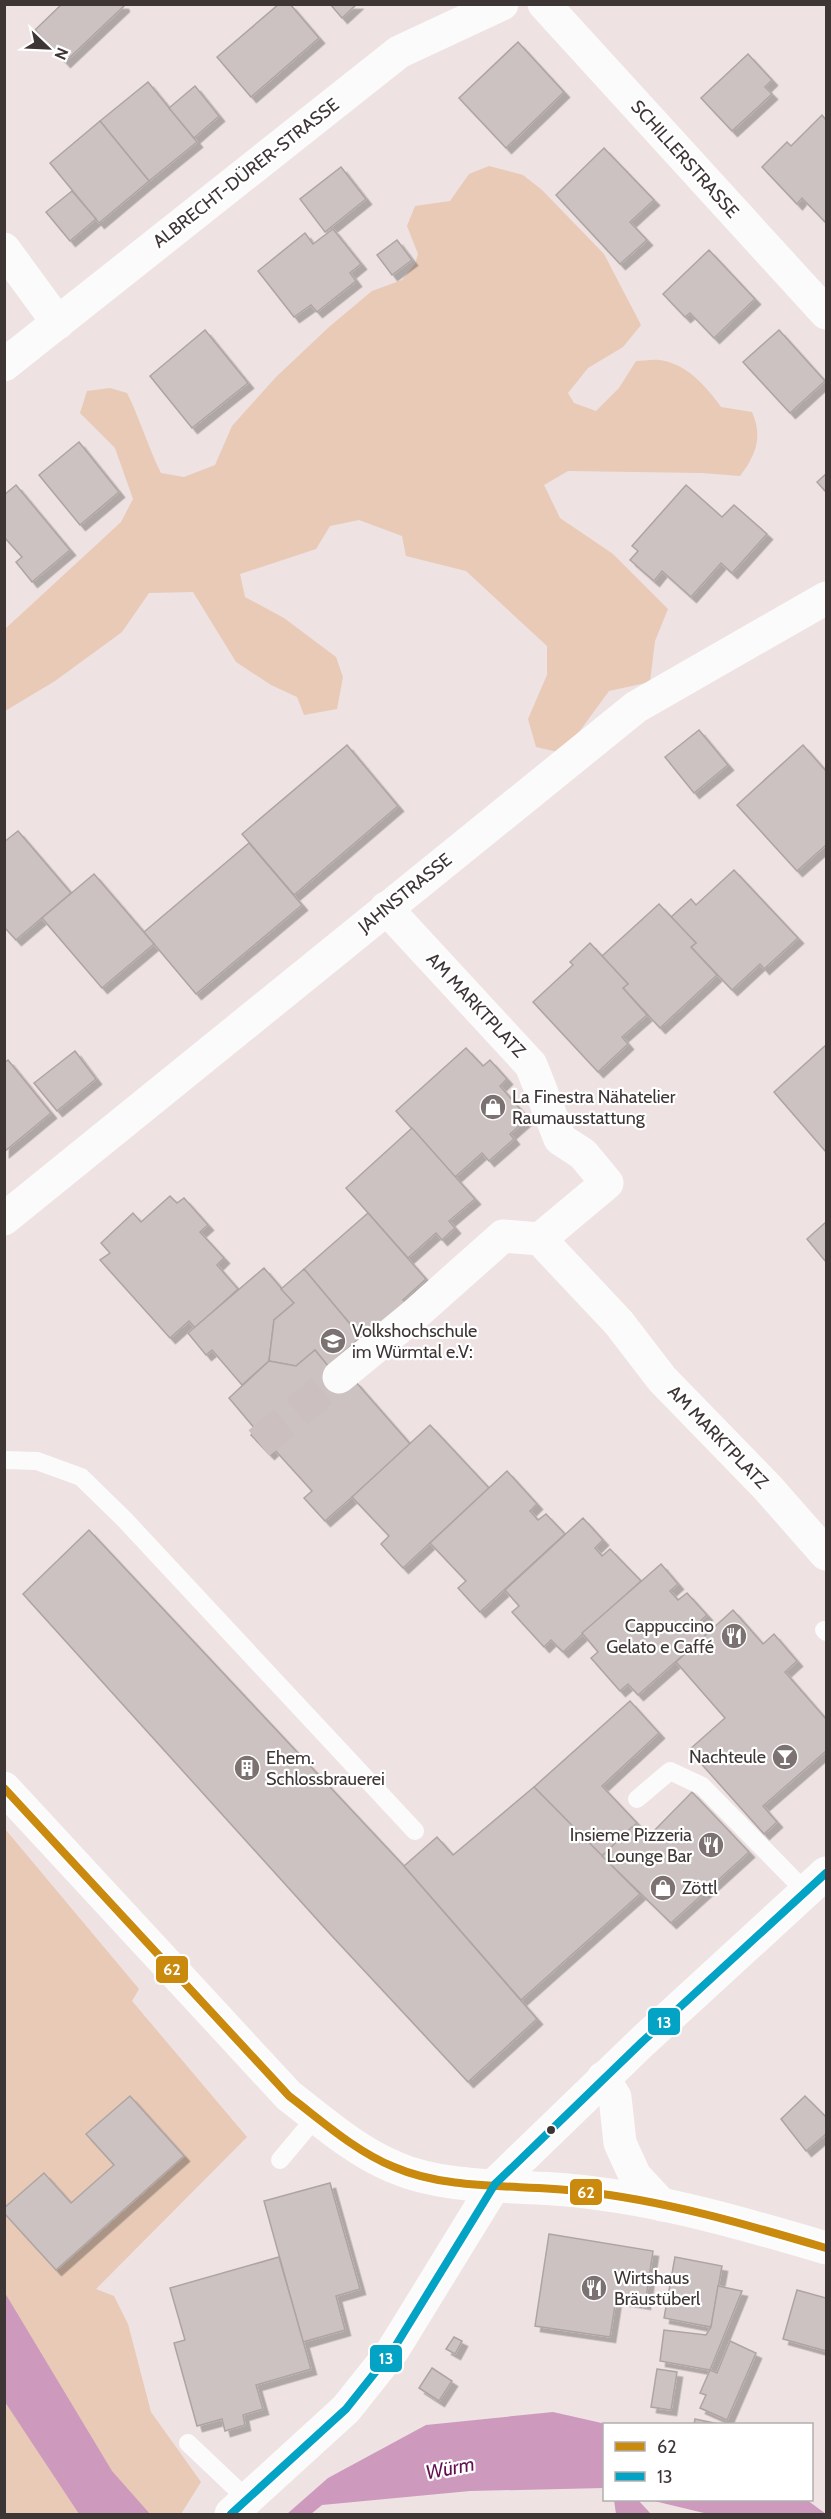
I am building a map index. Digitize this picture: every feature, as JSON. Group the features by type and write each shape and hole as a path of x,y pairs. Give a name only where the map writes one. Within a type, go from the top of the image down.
{"street":[{"name":"ALBRECHT-DÜRER-STRASSE","path":"4,365 399,52 502,4"},
{"name":"SCHILLERSTRASSE","path":"544,4 826,313"},
{"path":"4,249 58,323"},
{"name":"JAHNSTRASSE","path":"4,1218 636,707 826,598"},
{"name":"AM MARKTPLATZ","path":"386,908 531,1065 560,1138 583,1154 607,1183 540,1239 619,1323 662,1379 767,1487 826,1554"},
{"path":"339,1377 412,1317 503,1236 540,1239"},
{"path":"4,1788 289,2096 342,2137 394,2168 440,2181 579,2191 662,2205 728,2219 826,2248"},
{"path":"239,2507 346,2409 393,2350 495,2184 603,2078 816,1883"},
{"path":"603,2078 615,2097 620,2143 634,2176 662,2205"}],"lane":[{"path":"4,1460 37,1461 81,1478 125,1520 415,1831"},
{"path":"637,1799 670,1771 702,1786 816,1883"},
{"path":"280,2160 316,2117"},
{"path":"188,2443 239,2507"}],"shaded area":[{"path":"489,166 523,175 542,190 604,254 641,325 623,347 588,368 568,393 574,403 596,411 619,388 636,361 659,360 687,371 709,391 721,407 752,412 755,421 756,446 740,476 702,473 568,471 544,485 560,518 613,554 668,609 655,641 650,682 609,691 579,732 558,752 536,747 528,719 547,675 547,646 466,571 406,556 402,536 359,520 330,526 316,549 240,574 245,597 284,618 336,657 343,677 337,709 304,715 297,697 271,685 236,662 193,592 149,593 122,632 55,681 5,711 5,629 121,522 133,499 115,448 80,413 87,391 110,388 127,393 161,473 184,477 215,465 232,426 276,377 329,327 372,291 402,280 415,264 418,254 407,226 415,206 450,201 469,174"},
{"path":"5,1829 139,1989 132,2001 247,2137 96,2289 114,2296 128,2324 151,2412 201,2482 181,2514 5,2514"}],"water":[{"path":"5,2293 112,2471 150,2514 79,2514 5,2402"},
{"name":"Würm","path":"553,2412 603,2423 603,2488 470,2491 322,2505 311,2514 287,2514 328,2478 426,2425"},
{"path":"614,2501 639,2501 651,2514 616,2514"},
{"path":"654,2501 808,2501 826,2514 708,2514"}],"building":[{"path":"62,4 123,4 124,6 65,62 35,30"},
{"path":"279,4 290,4 319,38 251,97 217,57"},
{"path":"330,4 357,4 342,18"},
{"path":"518,42 564,92 506,148 459,98"},
{"path":"748,54 772,80 765,87 772,94 732,131 701,98"},
{"path":"148,82 197,142 149,181 100,121"},
{"path":"195,86 219,116 194,138 169,108"},
{"path":"822,115 826,120 826,223 802,198 797,204 762,167 787,142 791,146"},
{"path":"100,121 149,181 99,223 50,163"},
{"path":"604,148 654,200 630,222 647,240 620,264 556,195"},
{"path":"341,167 366,199 325,232 300,199"},
{"path":"72,191 96,219 70,241 46,212"},
{"path":"333,229 361,264 350,273 356,281 317,312 311,305 294,317 258,271 305,233 313,244"},
{"path":"397,240 412,260 392,275 377,255"},
{"path":"709,250 755,299 714,338 690,313 685,317 663,294"},
{"path":"205,330 248,383 192,428 150,376"},
{"path":"779,330 825,381 790,413 743,362"},
{"path":"79,442 119,492 80,525 39,475"},
{"path":"826,474 826,492 817,482"},
{"path":"16,485 70,550 32,582 16,562 22,557 4,537 4,495"},
{"path":"686,485 722,517 734,505 767,534 732,573 721,563 691,597 662,571 654,581 630,560 638,551 632,546"},
{"path":"699,730 728,765 694,793 665,757"},
{"path":"347,745 398,806 294,895 242,834"},
{"path":"803,745 826,771 826,845 797,871 737,805"},
{"path":"18,831 71,893 16,940 4,927 4,842"},
{"path":"249,843 302,905 196,994 144,932"},
{"path":"734,870 798,938 764,969 760,964 732,990 691,947 696,943 671,917 691,899 696,905"},
{"path":"94,874 154,944 102,988 42,918"},
{"path":"659,904 696,943 691,947 717,975 660,1028 623,988 628,984 602,956"},
{"path":"590,943 628,984 623,988 647,1015 622,1037 628,1044 598,1072 533,1002 573,965 570,962"},
{"path":"826,1045 826,1152 774,1092"},
{"path":"466,1048 483,1066 490,1060 507,1079 500,1086 528,1118 510,1134 514,1139 489,1161 482,1153 455,1177 396,1111"},
{"path":"75,1051 96,1079 57,1111 34,1083"},
{"path":"8,1060 51,1113 4,1152 4,1063"},
{"path":"412,1128 475,1199 449,1221 455,1228 442,1240 436,1233 408,1258 346,1188"},
{"path":"170,1196 177,1203 184,1198 208,1225 200,1232 224,1258 217,1265 238,1289 195,1328 189,1321 170,1338 100,1260 110,1253 101,1243 133,1213 141,1222"},
{"path":"368,1213 426,1279 403,1300 408,1304 379,1330 375,1325 361,1337 304,1269"},
{"path":"826,1222 826,1262 807,1239"},
{"path":"264,1268 294,1303 274,1320 269,1361 242,1385 212,1350 206,1355 188,1333"},
{"path":"304,1269 361,1337 328,1366 315,1350 296,1366 269,1361 274,1320 294,1303 281,1289"},
{"path":"315,1350 328,1366 355,1381 411,1445 325,1521 304,1498 312,1491 274,1449 269,1454 251,1435 256,1430 229,1398 269,1361 296,1366"},
{"path":"430,1425 489,1488 403,1568 381,1544 389,1536 352,1497"},
{"path":"507,1471 537,1504 530,1511 538,1520 546,1514 565,1534 480,1612 458,1588 466,1581 430,1543"},
{"path":"583,1518 603,1540 595,1548 602,1556 610,1549 641,1581 563,1652 551,1640 544,1647 512,1612 519,1606 505,1590"},
{"name":"Ehem. Schlossbrauerei","path":"89,1530 404,1866 537,2019 468,2082 332,1936 23,1594"},
{"path":"661,1564 678,1584 670,1591 678,1600 687,1593 707,1615 698,1623 708,1633 638,1695 628,1684 620,1691 591,1658 598,1652 582,1633"},
{"path":"733,1610 763,1644 774,1634 797,1661 785,1672 826,1719 826,1751 763,1806 777,1822 764,1834 689,1750 725,1718 676,1662"},
{"path":"630,1701 659,1733 602,1786 637,1823 602,1856 534,1787"},
{"path":"534,1787 640,1894 521,2000 404,1866 437,1837 453,1855"},
{"path":"692,1792 749,1852 671,1923 602,1856 632,1827 646,1839"},
{"path":"130,2096 184,2156 56,2270 4,2213 4,2208 44,2173 71,2203 114,2165 86,2134"},
{"path":"805,2096 826,2117 826,2134 806,2151 781,2119"},
{"path":"330,2183 360,2289 336,2296 345,2330 303,2342 264,2201"},
{"name":"Wirtshaus Bräustüberl","path":"549,2234 653,2251 645,2304 616,2299 610,2337 535,2326"},
{"path":"279,2257 311,2369 256,2385 263,2409 243,2415 245,2425 225,2431 222,2419 197,2426 174,2343 185,2340 170,2288"},
{"path":"675,2257 722,2266 711,2327 664,2318"},
{"path":"718,2286 742,2291 710,2370 660,2361 664,2330 706,2335 711,2327"},
{"path":"797,2290 826,2298 826,2351 783,2339"},
{"path":"454,2337 462,2341 455,2354 446,2349"},
{"path":"730,2341 756,2353 727,2420 700,2408 706,2395 700,2393 710,2370 717,2373"},
{"path":"432,2368 452,2381 439,2401 419,2388"},
{"path":"657,2369 677,2372 671,2410 651,2407"},
{"path":"695,2419 714,2423 694,2423"}],"tunnel":[{"path":"259,1443 339,1377"}],"transit line":[{"name":"62","path":"4,1788 289,2096 366,2153 415,2175 438,2180 578,2191 641,2200 734,2222 826,2248"},
{"name":"13","path":"231,2514 346,2409 393,2350 495,2184 643,2041 826,1873"}],"place":[{"name":"La Finestra Nähatelier Raumausstattung","path":"493,1107"},
{"name":"Volkshochschule im Würmtal e.V:","path":"333,1341"},
{"name":"Cappuccino Gelato e Caffé","path":"734,1636"},
{"name":"Nachteule","path":"785,1757"},
{"name":"Ehem. Schlossbrauerei","path":"247,1768"},
{"name":"Insieme Pizzeria Lounge Bar","path":"711,1845"},
{"name":"Zöttl","path":"663,1888"},
{"name":"Wirtshaus Bräustüberl","path":"594,2288"}]}
